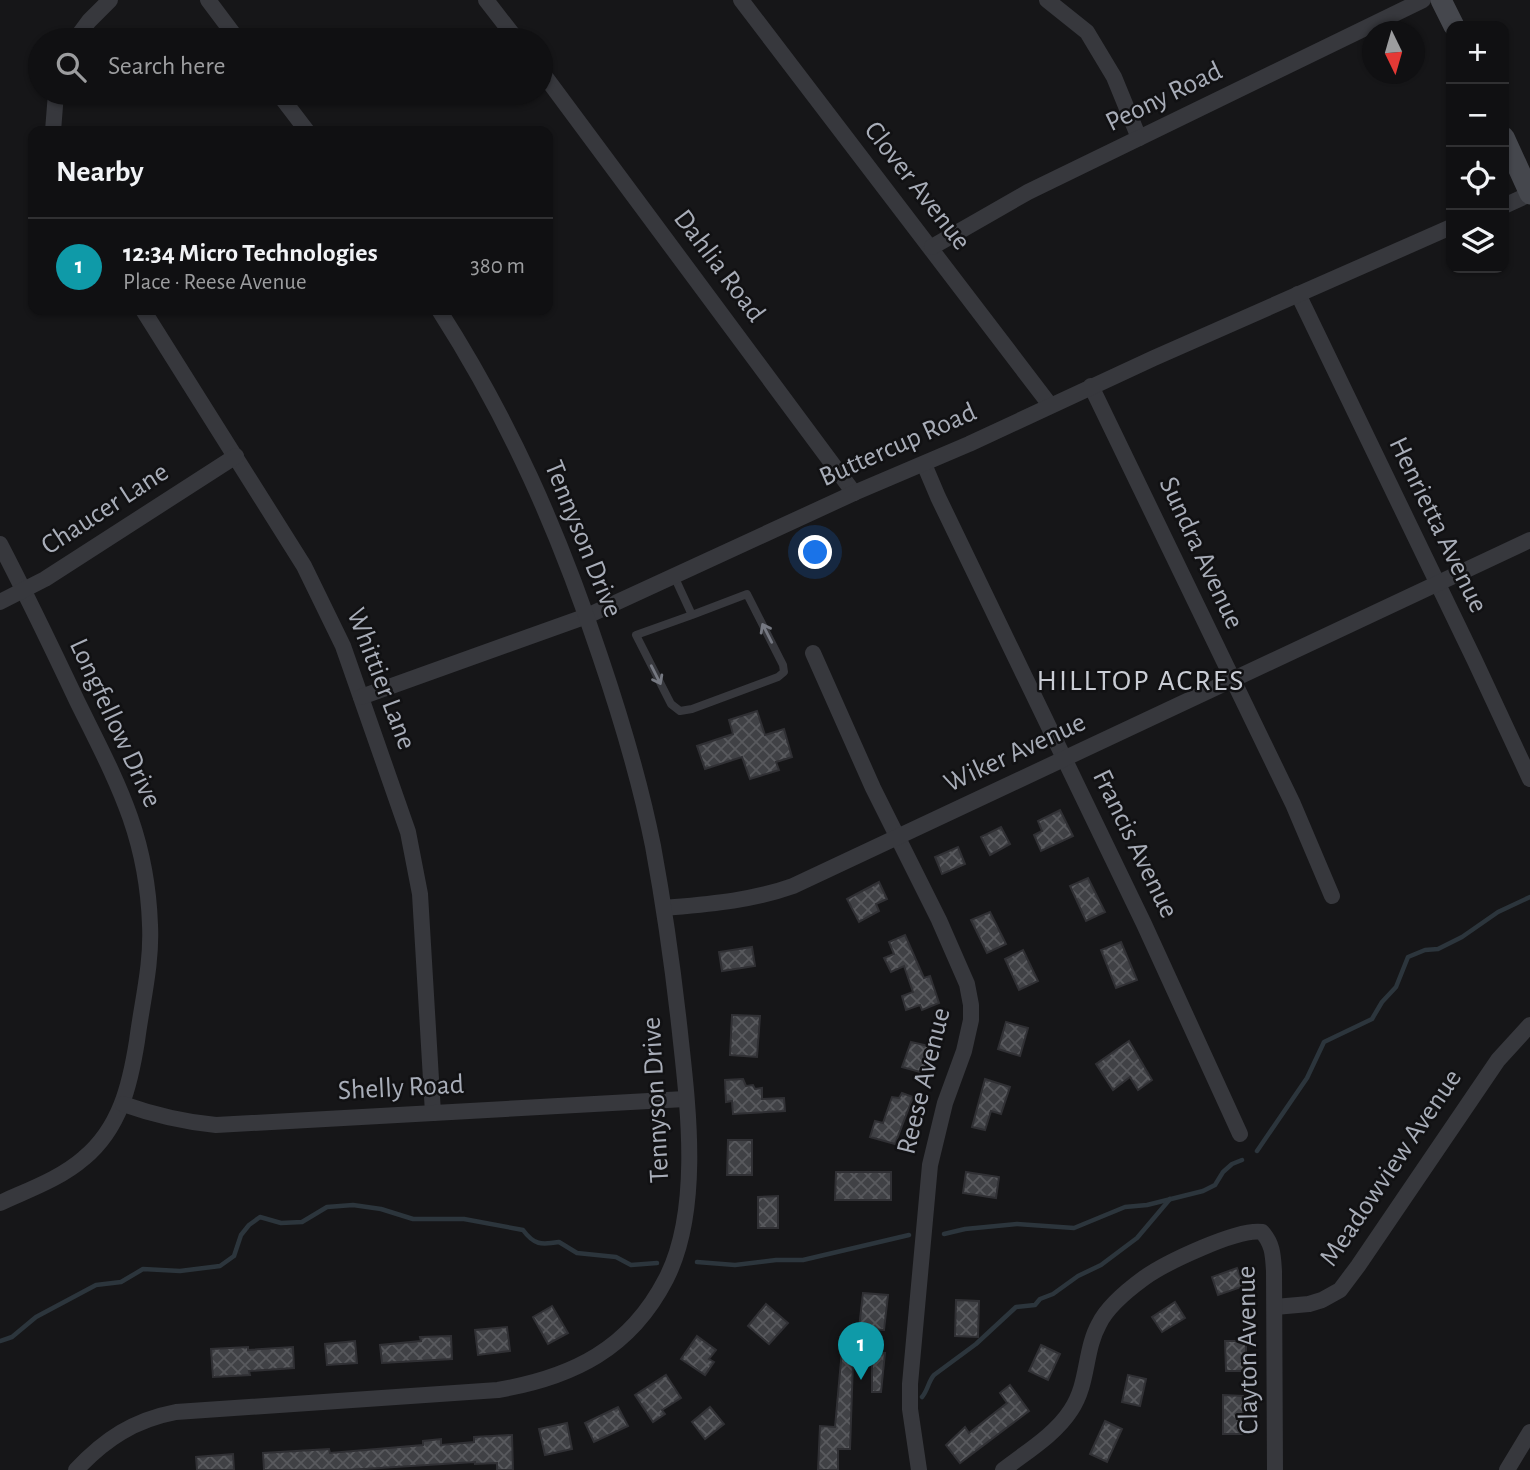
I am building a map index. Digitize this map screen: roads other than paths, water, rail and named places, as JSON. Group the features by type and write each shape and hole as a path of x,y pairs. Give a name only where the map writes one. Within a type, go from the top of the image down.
{"main road":[{"path":"1441,0 1452,21"},
{"path":"1509,147 1530,194"}],"street":[{"path":"84,28 110,0"},
{"path":"208,0 229,28"},
{"path":"486,0 508,28"},
{"name":"Clover Avenue","path":"741,0 1050,405"},
{"path":"1047,0 1087,32 1114,77 1139,138"},
{"name":"Peony Road","path":"932,247 1028,192 1423,0"},
{"name":"Dahlia Road","path":"553,87 854,493"},
{"path":"53,126 55,105"},
{"path":"287,105 303,126"},
{"path":"1509,204 1530,194"},
{"name":"Buttercup Road","path":"361,697 587,616 1091,386 1446,228"},
{"name":"Henrietta Avenue","path":"1298,295 1530,779"},
{"name":"Whittier Lane","path":"146,315 319,593 343,646 402,811 414,857 420,894 433,1113"},
{"name":"Tennyson Drive","path":"76,1470 107,1440 155,1416 188,1411 498,1390 547,1380 586,1363 614,1344 642,1317 667,1278 673,1263 686,1211 688,1189 685,1099 664,908 652,844 624,728 556,532 511,433 442,315"},
{"name":"Sundra Avenue","path":"1091,386 1297,814 1332,895"},
{"name":"Chaucer Lane","path":"0,602 45,579 236,456"},
{"name":"Francis Avenue","path":"924,464 1168,974 1240,1134"},
{"name":"Wiker Avenue","path":"664,908 725,903 768,895 793,886 1530,540"},
{"name":"Longfellow Drive","path":"0,544 119,785 139,842 147,880 151,927 148,976 131,1073 123,1104 113,1124 100,1143 84,1159 64,1172 0,1203"},
{"name":"Reese Avenue","path":"813,653 897,837 939,920 967,984 972,1012 964,1051 929,1168 910,1384 910,1409 919,1470"},
{"name":"Meadowview Avenue","path":"1275,1307 1308,1304 1340,1290 1359,1266 1498,1059 1530,1025"},
{"name":"Shelly Road","path":"123,1104 153,1115 216,1125 685,1099"},
{"name":"Clayton Avenue","path":"1003,1470 1052,1432 1071,1411 1082,1388 1091,1344 1100,1321 1130,1289 1164,1266 1250,1231 1262,1232 1272,1247 1275,1307 1275,1470"},
{"path":"1507,1470 1530,1432"}],"lane":[{"path":"674,576 692,615"},
{"path":"747,594 784,672 701,706 680,711 671,704 636,635 692,615 747,594"}],"waterway":[{"path":"1257,1151 1307,1078 1324,1042 1372,1019 1382,1002 1396,987 1408,957 1425,950 1438,949 1462,937 1498,912 1530,897"},
{"path":"944,1234 965,1229 1017,1224 1074,1228 1125,1207 1147,1205 1203,1191 1215,1185 1232,1164 1242,1160"},
{"path":"922,1397 934,1375 976,1344 1016,1307 1035,1305 1040,1299 1101,1265 1137,1238 1170,1199"},
{"path":"0,1341 12,1337 36,1317 96,1285 121,1282 143,1269 180,1271 220,1266 234,1256 241,1235 260,1217 281,1223 302,1222 327,1207 353,1205 381,1209 413,1219 464,1219 523,1230 534,1241 559,1242 577,1253 616,1257 631,1265 657,1263"},
{"path":"697,1262 735,1265 803,1260 909,1235"}],"place":[{"name":"12:34 Micro Technologies","path":"861,1380"}],"district":[{"name":"HILLTOP ACRES","path":"1141,681"}]}
